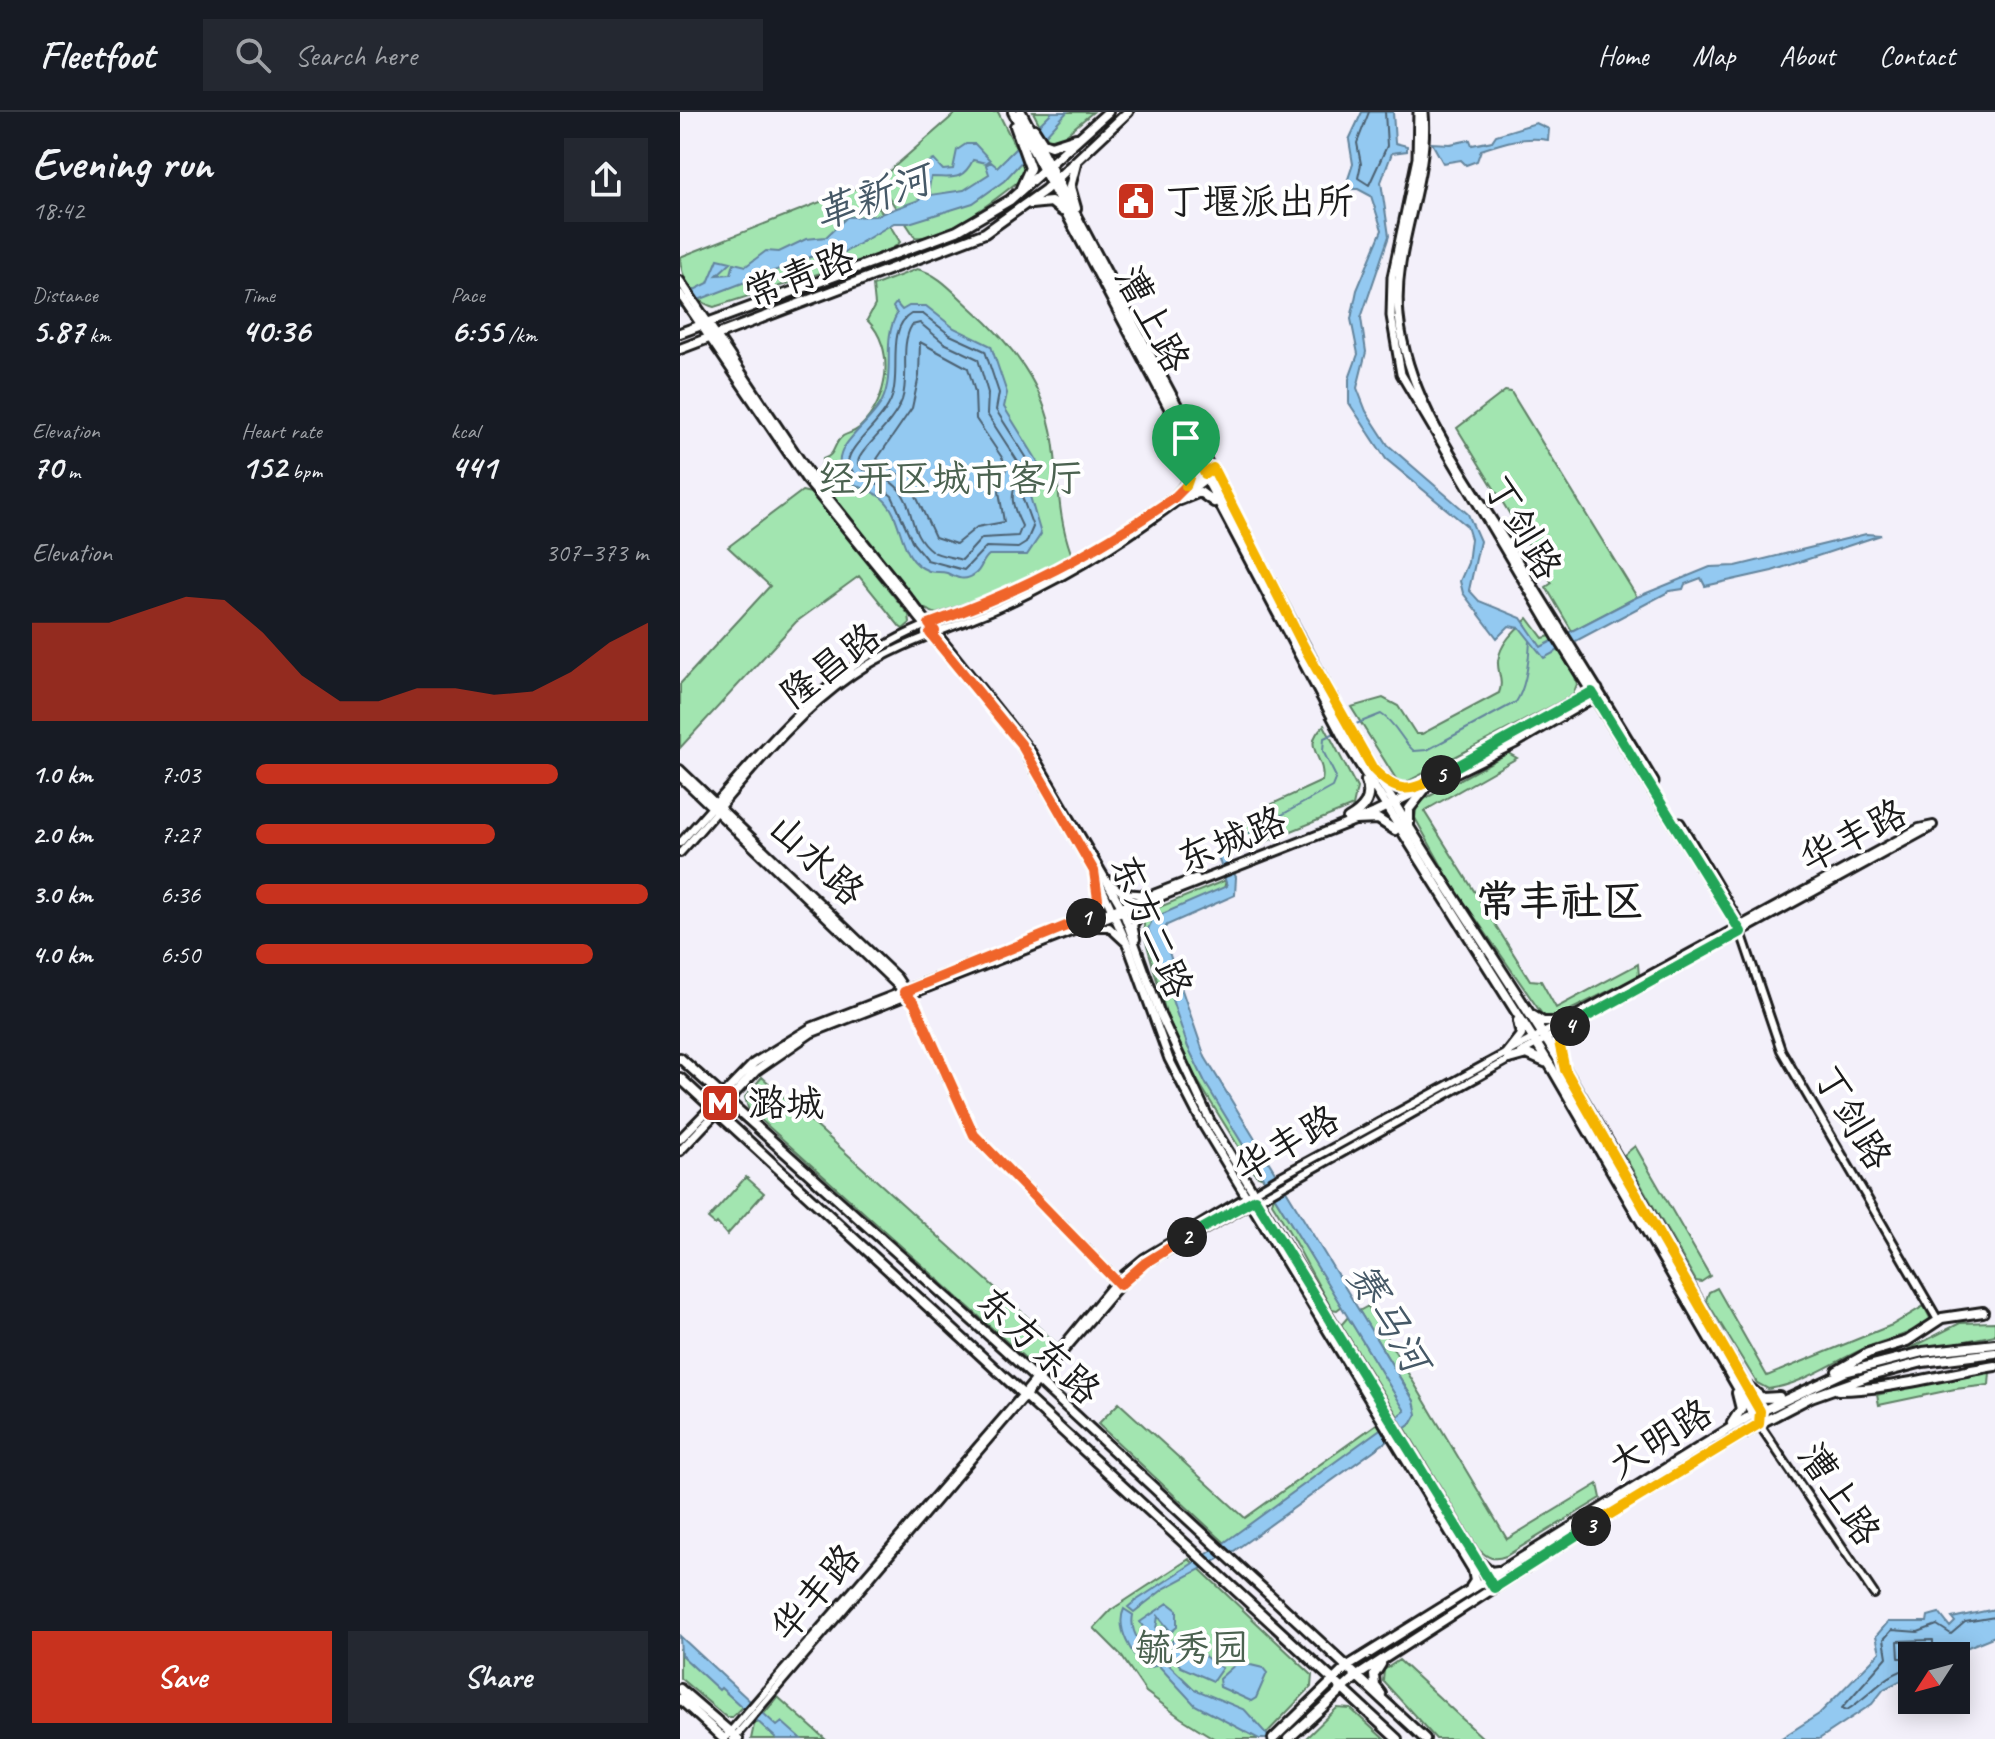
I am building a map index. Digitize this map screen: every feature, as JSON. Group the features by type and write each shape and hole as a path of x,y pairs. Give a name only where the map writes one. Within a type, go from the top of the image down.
{"main road":[{"path":"1010,200 1027,177 1036,150 1012,112"},
{"path":"1021,112 1027,134 1036,150"},
{"name":"常青路","path":"680,333 931,243 1010,200 1108,112"},
{"name":"常青路","path":"680,349 962,244 1020,210 1128,112"},
{"name":"丁剑路","path":"1421,112 1417,158 1392,277 1391,316 1401,374 1436,439 1596,693 1739,929"},
{"path":"1036,150 1062,144 1084,134"},
{"path":"1074,221 1073,168 1091,146"},
{"name":"漕上路","path":"1036,150 1339,720"},
{"path":"1020,210 1033,202 1051,202 1074,221"},
{"name":"漕上路","path":"1074,221 1174,417 1210,474 1231,525 1339,720"},
{"name":"东方二路","path":"680,281 683,291 806,479 1031,752 1103,876 1132,944 1169,1059 1385,1426 1491,1590"},
{"path":"1174,417 1192,469 1190,479 1178,498"},
{"path":"1178,498 1200,492 1210,497 1231,525"},
{"name":"东方二路","path":"929,628 1021,744 1118,911"},
{"name":"东城路","path":"680,1139 724,1098 754,1063 812,1027 1234,867 1388,805 1596,693"},
{"path":"1339,720 1348,737"},
{"name":"漕上路","path":"1348,737 1356,758 1418,844 1527,1011 1553,1070 1724,1363 1757,1413"},
{"name":"漕上路","path":"1348,737 1373,769 1403,837 1509,1002 1565,1070 1740,1376 1759,1424"},
{"path":"1352,820 1369,797 1369,787 1356,758"},
{"path":"1373,769 1393,787 1401,790 1422,788"},
{"path":"1418,844 1407,821 1422,788"},
{"path":"1352,820 1378,819 1403,837"},
{"path":"1508,1056 1521,1035 1509,1002"},
{"path":"1527,1011 1543,1022 1566,1025 1559,1042 1565,1070"},
{"path":"1508,1056 1535,1056 1553,1070"},
{"name":"东方东路","path":"680,1058 1037,1381 1425,1739"},
{"name":"东方东路","path":"680,1078 1027,1394 1397,1739"},
{"name":"东城路","path":"680,1151 713,1109"},
{"path":"734,1128 745,1115"},
{"name":"东方二路","path":"1250,1198 1401,1434 1476,1566"},
{"path":"1819,1381 1868,1353 1907,1341 1938,1320 1957,1313 1983,1312"},
{"name":"大明路","path":"1274,1738 1348,1666 1757,1413 1819,1381 1923,1352 1995,1344"},
{"name":"大明路","path":"1288,1739 1357,1676 1759,1424 1831,1390 1923,1362 1995,1353"},
{"path":"1717,1436 1733,1422 1741,1409 1724,1363"},
{"path":"1831,1390 1877,1390 1995,1366"},
{"path":"1740,1376 1762,1398 1771,1400 1799,1391"},
{"path":"1467,1591 1475,1581 1476,1566 1490,1572 1502,1569"},
{"path":"1315,1663 1329,1649"},
{"path":"1392,1653 1374,1675 1375,1686 1394,1710"},
{"path":"680,1689 730,1738"},
{"path":"1360,1705 1373,1690"},
{"path":"680,1699 730,1738"}],"street":[{"name":"隆昌路","path":"680,853 829,686 881,648 993,601 1083,558 1210,474"},
{"name":"山水路","path":"680,769 717,808"},
{"name":"山水路","path":"680,777 877,955 907,992 974,1135 1118,1283"},
{"name":"隆昌路","path":"680,843 717,808"},
{"name":"华丰路","path":"730,1738 1027,1394 1118,1283 1160,1246 1919,828 1933,825 1739,929"},
{"path":"1083,925 1095,910 1098,899 1094,871"},
{"path":"1103,876 1123,893 1151,897 1133,925 1132,944"},
{"path":"1083,925 1109,927 1132,944"},
{"name":"丁剑路","path":"1739,929 1781,1050 1938,1320"},
{"name":"漕上路","path":"1759,1424 1874,1594"}],"green space":[{"path":"957,112 998,112 1026,168 1021,179 971,216 941,232 915,237 878,181"},
{"path":"1033,112 1093,112 1057,142 1046,137"},
{"path":"861,186 867,188 900,242 890,251 714,307 701,300 690,287 680,257"},
{"name":"经开区城市客厅","path":"917,269 939,279 986,322 1013,351 1034,384 1049,420 1061,511 1071,553 1067,560 1012,587 936,614 923,608 818,480 823,459 830,455 843,436 855,431 869,417 882,389 885,359 882,345 867,320 875,305 873,286"},
{"path":"1505,391 1511,392 1637,597 1572,631 1546,587 1552,583 1457,428"},
{"path":"802,491 811,493 909,615 910,623 903,629 900,627 859,576 796,622 680,748 680,684 770,586 728,547"},
{"path":"1528,618 1543,638 1550,636 1575,677 1577,684 1573,695 1405,783 1398,782 1351,707 1383,698 1398,706 1416,734 1422,734 1499,693 1499,654 1509,637"},
{"path":"1324,725 1357,788 1353,806 1247,849 1240,847 1230,829 1250,821 1272,804 1322,781 1314,740"},
{"path":"1508,753 1517,758 1424,811 1530,980 1541,981 1556,1008 1638,964 1639,976 1554,1018 1544,1017 1453,886 1415,818 1417,803"},
{"path":"1226,880 1224,889 1153,918 1188,1047 1263,1178 1256,1175 1186,1062 1166,1013 1144,934 1144,921 1157,908"},
{"path":"762,1077 1055,1342 1037,1361 1025,1358 748,1108 745,1097"},
{"path":"1635,1146 1710,1276 1701,1282 1696,1281 1624,1155"},
{"path":"746,1177 764,1193 727,1235 717,1223 715,1225 708,1219"},
{"path":"1274,1196 1342,1306 1337,1310 1332,1309 1272,1203"},
{"path":"1717,1288 1767,1376 1892,1325 1924,1306 1931,1320 1804,1378 1768,1389 1757,1383 1706,1300 1709,1292"},
{"path":"1368,1306 1507,1539 1598,1484 1601,1498 1506,1556 1494,1558 1478,1549 1405,1428 1412,1423 1414,1401 1359,1311"},
{"path":"1348,1317 1404,1408 1404,1414 1399,1418 1341,1325"},
{"path":"1995,1322 1995,1335 1897,1355 1960,1323"},
{"path":"1990,1372 1989,1385 1879,1405 1877,1395 1933,1381"},
{"path":"1119,1403 1245,1518 1378,1423 1383,1430 1225,1543 1098,1424"},
{"name":"毓秀园","path":"1189,1559 1312,1675 1311,1687 1261,1739 1215,1739 1181,1718 1146,1692 1120,1654 1094,1628 1111,1610"},
{"path":"680,1650 744,1705 732,1717 726,1717 680,1678"},
{"path":"1399,1660 1484,1739 1436,1739 1383,1681 1384,1670"},
{"path":"778,1697 825,1739 751,1739 754,1725"},
{"path":"1337,1708 1351,1709 1384,1739 1305,1739"}],"water":[{"path":"1052,112 1067,112 1004,181 973,203 909,223 894,223 845,252 826,251 680,307 680,297 708,283 718,259 731,262 717,275 731,274 734,263 746,266 766,251 779,252 806,239 826,237 847,217 875,216 919,200 923,191 929,190 931,195 964,190 989,174 986,165 991,162 997,167"},
{"path":"1362,112 1393,112 1395,143 1407,146 1407,151 1392,153 1381,182 1389,236 1361,318 1366,352 1357,388 1366,411 1388,445 1468,514 1480,541 1469,590 1479,601 1521,618 1541,647 1637,597 1710,567 1736,566 1866,534 1881,535 1772,571 1705,586 1701,578 1685,584 1683,589 1670,591 1544,658 1520,628 1509,626 1497,638 1463,593 1460,581 1468,563 1471,539 1467,526 1386,459 1349,403 1349,379 1358,354 1351,319 1357,290 1382,230 1371,196 1358,189 1348,189 1346,185 1353,164 1349,140"},
{"path":"1536,123 1549,129 1548,140 1522,139 1498,144 1481,150 1477,161 1466,165 1461,160 1443,163 1432,143 1450,144 1470,140 1472,145 1492,141 1496,135"},
{"path":"966,144 975,144 990,160 986,163 973,160 965,172 956,177 931,177 929,188 923,189 923,165 934,160 943,170 953,169 957,150"},
{"name":"经开区城市客厅","path":"896,303 902,310 909,306 926,306 954,328 991,346 1007,393 1004,407 1038,462 1029,493 1041,534 1027,555 989,555 977,572 968,578 931,572 919,566 906,549 896,518 885,501 847,479 840,465 843,449 877,409 886,390 890,335 897,314 893,307"},
{"path":"1219,843 1236,877 1235,895 1167,925 1162,932 1205,1057 1414,1401 1417,1414 1412,1423 1234,1551 1165,1588 1134,1612 1128,1607 1134,1602 1225,1542 1405,1411 1206,1084 1188,1047 1148,929 1153,918 1227,886 1218,856"},
{"path":"1168,1603 1177,1610 1177,1627 1171,1632 1158,1616 1156,1629 1165,1630 1166,1635 1153,1643 1140,1622"},
{"path":"1124,1609 1133,1615 1133,1628 1139,1640 1158,1659 1156,1666 1146,1668 1131,1649 1123,1633"},
{"path":"1995,1609 1995,1636 1970,1646 1970,1642 1898,1642 1898,1682 1884,1689 1872,1704 1819,1739 1780,1739 1819,1714 1880,1652 1876,1636 1888,1622 1927,1622 1928,1616 1939,1613 1950,1627 1955,1622 1952,1618"},
{"path":"680,1636 777,1726 782,1722 801,1739 777,1739 721,1688 719,1690 681,1655"},
{"path":"1176,1638 1222,1668 1213,1681 1181,1667 1172,1656 1172,1641"},
{"path":"1162,1658 1194,1689 1245,1710 1271,1739 1259,1739 1195,1705 1159,1666"},
{"path":"1238,1662 1263,1668 1267,1673 1256,1698 1251,1701 1220,1687 1219,1679"}],"waterway":[{"name":"赛马河","path":"1351,726 1381,714 1414,751 1427,750 1516,702 1525,681 1530,641"},
{"name":"赛马河","path":"1242,837 1332,787 1336,777 1323,751 1324,738 1337,732"}],"place":[{"name":"丁堰派出所","path":"1136,201"},
{"name":"潞城","path":"720,1103"}],"district":[{"name":"常丰社区","path":"1560,900"}],"route":[{"path":"1174,417 1205,474 1213,468 1303,645 1373,769 1385,782 1401,790 1420,786 1592,692 1736,929 1741,932 1567,1028 1559,1042 1559,1052 1565,1070 1760,1411 1759,1424 1621,1506 1494,1588 1255,1199 1163,1250 1120,1285 974,1135 915,1004 904,992 1081,922 1095,910 1099,890 1094,871 1021,744 930,633 935,631 929,624 993,601 1083,558 1174,498 1186,486 1192,469 1174,417"}],"water label":[{"name":"革新河","path":"872,196"}]}
